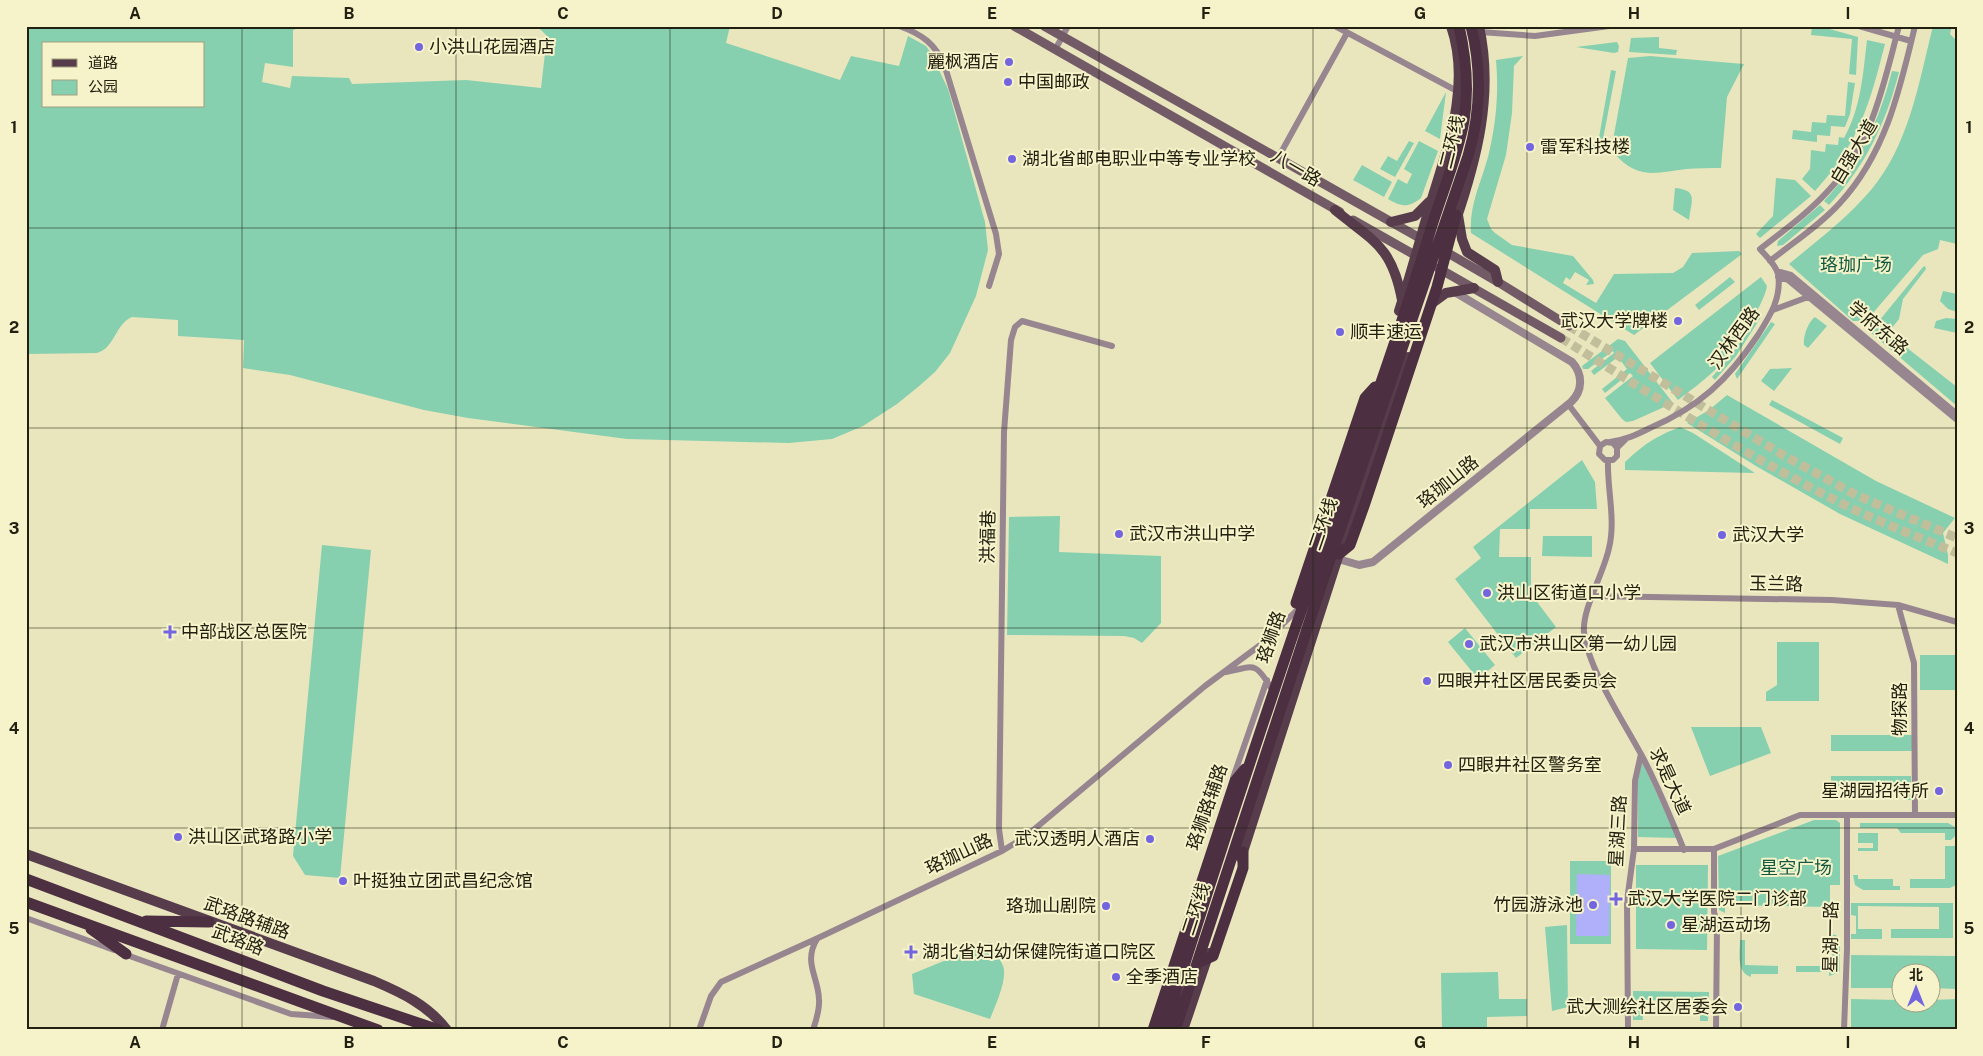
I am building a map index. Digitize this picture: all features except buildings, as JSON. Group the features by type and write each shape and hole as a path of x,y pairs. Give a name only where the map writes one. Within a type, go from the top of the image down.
{"highway":[{"name":"二环线","path":"1164,1030 1249,764 1405,313 1456,151 1464,122 1466,91 1464,53 1459,26"},
{"name":"二环线","path":"1175,1030 1332,553 1474,138 1480,83 1476,51 1477,28"},
{"path":"1339,557 1350,544 1364,506 1437,287 1456,214 1456,194"},
{"path":"1282,665 1284,640 1351,438 1365,398 1375,387"},
{"path":"1153,1030 1235,781 1249,764"},
{"path":"1197,963 1213,956 1243,868 1243,852"},
{"name":"武珞路","path":"26,879 323,991 439,1030"},
{"path":"26,902 378,1030"},
{"path":"78,920 126,954"},
{"path":"136,920 209,922"}],"main road":[{"name":"八一路","path":"1014,26 1562,338"},
{"name":"八一路","path":"1044,26 1498,282 1569,326"},
{"name":"珞狮路","path":"1160,1030 1269,684 1298,609 1375,387 1450,140 1457,91 1458,62 1451,26"},
{"path":"1183,1030 1339,557 1458,214 1476,156 1482,125 1485,92 1477,28"},
{"path":"1391,222 1415,216 1432,199"},
{"path":"1335,210 1367,234 1387,255 1398,282 1402,302"},
{"path":"1458,214 1462,239 1468,252 1495,270 1498,282"},
{"path":"1425,310 1439,297 1453,291 1474,288"},
{"name":"武珞路辅路","path":"26,854 312,958 398,992 431,1012 447,1030"}],"street":[{"path":"899,26 926,38 940,54 945,67 996,234 999,254 989,286"},
{"path":"1055,50 1068,26"},
{"path":"1335,26 1457,91"},
{"path":"1477,28 1535,36 1609,26"},
{"path":"1859,26 1911,41"},
{"name":"自强大道","path":"1899,26 1876,112 1856,154 1820,200 1760,249 1770,261 1831,212 1864,171 1880,143 1891,117 1915,26"},
{"path":"1278,158 1348,33"},
{"path":"1770,261 1777,274"},
{"name":"学府东路","path":"1777,274 1788,280 1957,420"},
{"name":"学府东路","path":"1777,274 1791,275 1957,414"},
{"name":"汉林西路","path":"1625,440 1679,415 1718,386 1741,360 1773,310 1777,296 1777,274"},
{"path":"1453,291 1572,362 1578,370 1580,380 1577,394 1570,403 1601,445"},
{"path":"1773,310 1808,297"},
{"name":"洪福巷","path":"1002,851 999,829 1004,432 1011,340 1015,327 1022,321 1112,346"},
{"name":"珞珈山路","path":"1339,557 1359,565 1373,562 1570,403"},
{"path":"1601,445 1625,440"},
{"path":"1601,445 1600,457 1608,461 1615,458 1618,448 1625,440"},
{"path":"1610,442 1618,448"},
{"name":"求是大道","path":"1608,461 1611,540 1606,562 1593,596 1584,628 1590,657 1641,754 1684,850"},
{"name":"玉兰路","path":"1593,596 1832,600 1898,605 1957,622"},
{"name":"物探路","path":"1898,605 1914,663 1915,815"},
{"name":"珞珈山路","path":"699,1030 711,996 721,982 1002,851 1025,837 1222,673 1267,640 1298,609"},
{"name":"珞珈山路","path":"1222,673 1254,667 1260,670 1269,684"},
{"name":"珞狮路辅路","path":"1148,1030 1269,684"},
{"name":"星湖三路","path":"1628,1030 1627,901 1634,849 1635,781 1641,754"},
{"path":"1634,849 1714,849 1800,815 1957,815"},
{"name":"星湖一路","path":"1844,1030 1847,949 1847,815"},
{"path":"1714,849 1714,912 1717,924 1716,1030"},
{"path":"26,918 290,1014 344,1018"},
{"path":"813,1030 818,1014 819,998 810,958 818,938"},
{"path":"162,1030 178,974"}],"green space":[{"path":"26,26 305,26 293,30 293,67 265,63 262,82 290,88 292,76 349,78 352,84 466,80 541,88 547,36 537,26 730,26 726,43 840,80 851,56 899,66 908,36 926,46 948,89 985,222 988,250 976,296 950,353 935,372 897,404 863,426 832,439 789,443 627,439 468,418 424,410 290,375 243,368 244,340 178,336 178,320 132,317 126,320 108,346 97,353 26,354"},
{"path":"1812,26 1819,26 1858,37 1856,75 1849,74 1852,39 1811,35"},
{"name":"珞珈广场","path":"1933,26 1952,26 1950,34 1957,41 1957,244 1940,240 1938,249 1923,255 1866,321 1853,321 1789,264 1852,210 1871,190 1884,172 1904,133 1917,91"},
{"path":"1659,37 1659,48 1677,50 1676,55 1629,52 1631,38"},
{"path":"1867,40 1885,44 1874,86 1852,140 1842,157 1815,191 1802,179 1810,169 1811,150 1825,152 1826,144 1838,145 1839,137 1844,138 1850,127 1858,103"},
{"path":"1617,42 1619,46 1618,52 1614,53 1576,47"},
{"path":"1523,56 1514,66 1512,113 1506,155 1487,219 1495,233 1512,245 1573,256 1593,280 1594,284 1586,285 1589,280 1575,272 1570,280 1566,277 1563,283 1596,303 1614,274 1673,273 1683,267 1692,253 1739,251 1742,254 1634,335 1471,233 1472,213 1488,157 1495,121 1497,97 1496,60"},
{"path":"1650,56 1744,64 1727,97 1721,168 1647,173 1622,162 1614,153 1613,140 1628,58"},
{"path":"1611,70 1616,71 1600,155 1596,155 1596,152 1589,150 1590,142 1598,143"},
{"path":"1892,71 1899,72 1881,126 1864,160 1829,205 1824,201 1848,172 1867,140 1881,107"},
{"path":"1848,82 1855,83 1850,114 1845,127 1831,126 1830,136 1817,135 1817,142 1792,139 1793,130 1811,132 1812,122 1826,123 1827,115 1845,116"},
{"path":"1446,92 1440,139 1425,131"},
{"path":"1409,141 1414,143 1395,177 1380,169 1388,156 1397,161"},
{"path":"1419,141 1438,151 1421,198 1409,205 1397,204 1388,199 1398,179 1407,184 1412,174 1404,169"},
{"path":"1362,165 1392,182 1384,197 1353,180"},
{"path":"1776,178 1795,180 1811,196 1760,238 1756,234 1773,216"},
{"path":"1675,188 1683,189 1691,194 1692,202 1689,220 1673,210"},
{"path":"1820,205 1825,210 1783,245 1777,246 1778,241"},
{"path":"1925,266 1926,269 1903,299 1899,319 1888,333 1957,387 1957,406 1870,332"},
{"path":"1730,277 1735,282 1699,310 1695,305"},
{"path":"1761,277 1767,286 1760,306 1745,330 1714,371 1678,400 1650,363"},
{"path":"1943,291 1957,294 1957,312 1948,309 1940,301"},
{"path":"1759,315 1761,317 1736,356 1715,380 1712,377 1732,354"},
{"path":"1815,317 1827,326 1808,348 1804,345 1805,334 1810,322"},
{"path":"1946,318 1957,319 1957,333 1934,328 1936,321"},
{"path":"1771,322 1775,324 1737,379 1735,374"},
{"path":"1618,339 1625,341 1673,403 1633,421 1626,422 1622,419 1605,398 1633,376 1630,373 1605,393 1602,389 1627,369 1618,357 1594,375 1591,371 1614,353 1613,351 1588,369 1583,369 1582,366"},
{"path":"1792,368 1774,391 1761,381 1770,369"},
{"path":"1727,395 1876,481 1955,518 1943,533 1948,564 1840,514 1756,466 1687,423 1709,410"},
{"path":"1772,400 1843,438 1840,444 1769,405"},
{"path":"1680,427 1693,433 1755,473 1625,470 1625,462 1638,451 1664,434"},
{"path":"1582,460 1595,482 1597,509 1530,509 1530,529 1500,529 1499,557 1531,557 1531,594 1556,627 1516,658 1455,579 1481,558 1473,547"},
{"path":"1060,516 1059,552 1161,556 1161,623 1142,643 1134,638 1124,636 1007,635 1009,517"},
{"path":"1543,536 1592,536 1592,557 1542,556"},
{"path":"322,545 371,550 340,878 305,875 293,856"},
{"path":"1465,628 1495,665 1478,679 1448,642"},
{"path":"1777,642 1819,642 1819,701 1766,701 1766,692 1777,685"},
{"path":"1920,655 1957,655 1957,690 1920,690"},
{"path":"1691,727 1761,727 1771,753 1710,776"},
{"path":"1831,735 1912,735 1912,751 1831,751"},
{"path":"1642,761 1677,838 1638,837 1638,781"},
{"path":"1831,776 1911,776 1911,800 1904,800 1904,787 1831,787"},
{"name":"星空广场","path":"1814,820 1836,820 1840,823 1840,885 1830,885 1830,903 1827,903 1827,907 1725,905 1725,913 1719,910 1718,856"},
{"path":"1860,823 1948,823 1955,827 1956,835 1951,840 1945,840 1945,833 1901,833 1897,828 1860,828"},
{"path":"1858,833 1878,833 1878,851 1858,851 1858,848 1873,848 1873,843 1858,843"},
{"path":"1945,846 1957,846 1956,885 1950,888 1910,888 1910,879 1945,879"},
{"path":"1570,861 1611,861 1611,944 1570,944"},
{"name":"星湖运动场","path":"1636,865 1708,865 1707,950 1636,949"},
{"path":"1853,875 1858,875 1858,879 1893,879 1893,886 1900,886 1900,890 1863,890 1855,885"},
{"path":"1851,903 1953,903 1953,938 1891,938 1891,929 1939,929 1939,907 1858,906 1858,929 1882,929 1882,939 1851,939 1851,934 1856,934 1856,916 1851,915"},
{"path":"1567,925 1568,1007 1552,1011 1545,927"},
{"path":"1828,934 1836,935 1840,940 1840,971 1829,976 1829,972 1796,972 1796,966 1832,966 1832,941 1828,940"},
{"path":"1740,940 1745,940 1745,965 1778,966 1778,974 1751,974 1751,977 1746,975 1740,962"},
{"path":"990,942 1002,963 1004,978 990,1019 914,994 912,974"},
{"path":"1851,955 1957,956 1957,989 1940,988 1940,964 1890,964 1890,988 1851,988"},
{"path":"1498,972 1499,999 1527,999 1527,1016 1487,1017 1487,1030 1442,1030 1441,973"},
{"path":"1633,991 1709,992 1708,1021 1700,1021 1703,1001 1641,1000 1643,1020 1633,1020"},
{"path":"1851,999 1890,1000 1890,1014 1940,1014 1940,1000 1957,999 1957,1030 1851,1030"}],"water":[{"name":"竹园游泳池","path":"1577,874 1610,875 1609,936 1576,936"}],"tunnel":[{"path":"1569,326 1783,455 1856,495 1957,538"},
{"path":"1561,338 1775,468 1862,513 1957,553"}],"place":[{"name":"小洪山花园酒店","path":"419,47"},
{"name":"麗枫酒店","path":"1009,62"},
{"name":"中国邮政","path":"1008,82"},
{"name":"雷军科技楼","path":"1530,147"},
{"name":"湖北省邮电职业中等专业学校","path":"1012,159"},
{"name":"武汉大学牌楼","path":"1678,321"},
{"name":"顺丰速运","path":"1340,332"},
{"name":"武汉市洪山中学","path":"1119,534"},
{"name":"武汉大学","path":"1722,535"},
{"name":"洪山区街道口小学","path":"1487,593"},
{"name":"中部战区总医院","path":"170,632"},
{"name":"武汉市洪山区第一幼儿园","path":"1469,644"},
{"name":"四眼井社区居民委员会","path":"1427,681"},
{"name":"四眼井社区警务室","path":"1448,765"},
{"name":"星湖园招待所","path":"1939,791"},
{"name":"洪山区武珞路小学","path":"178,837"},
{"name":"武汉透明人酒店","path":"1150,839"},
{"name":"叶挺独立团武昌纪念馆","path":"343,881"},
{"name":"武汉大学医院二门诊部","path":"1616,899"},
{"name":"竹园游泳池","path":"1593,905"},
{"name":"珞珈山剧院","path":"1106,906"},
{"name":"星湖运动场","path":"1671,925"},
{"name":"湖北省妇幼保健院街道口院区","path":"911,952"},
{"name":"全季酒店","path":"1116,977"},
{"name":"武大测绘社区居委会","path":"1738,1007"}]}
